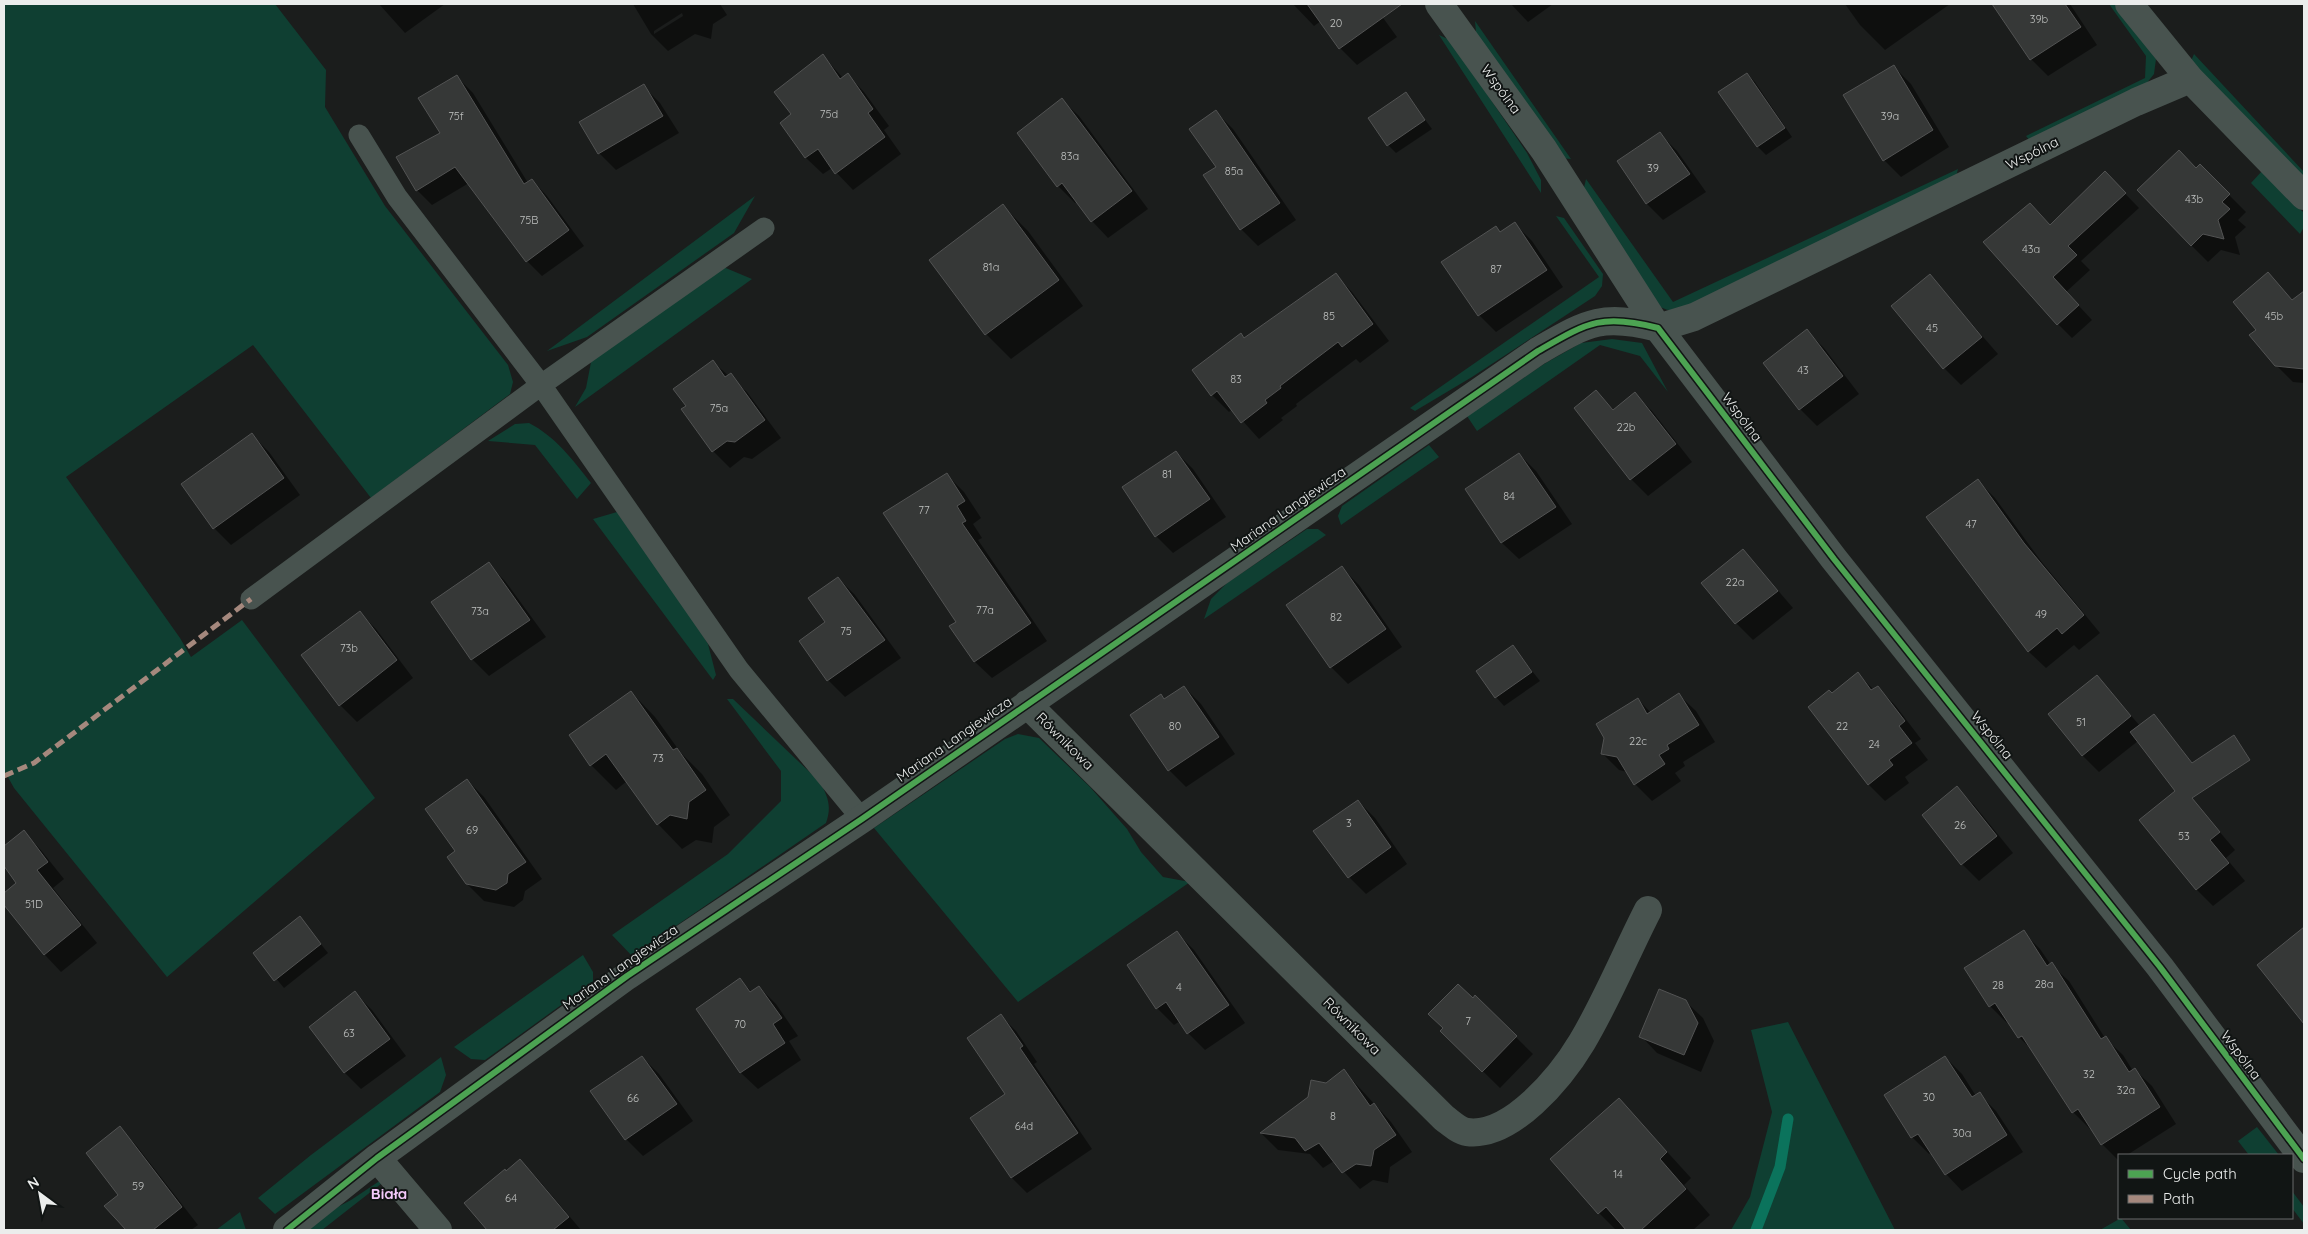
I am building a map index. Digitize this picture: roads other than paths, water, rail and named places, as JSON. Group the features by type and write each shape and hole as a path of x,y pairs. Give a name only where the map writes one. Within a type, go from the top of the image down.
{"street":[{"name":"Wspólna","path":"1438,4 1544,150 1658,328 1834,559 2160,967 2304,1159"},
{"path":"2128,4 2190,79 2304,196"},
{"name":"Wspólna","path":"1658,328 1694,317 2136,102 2190,79"},
{"name":"Mariana Langiewicza","path":"287,1230 377,1158 626,976 862,819 1538,351 1576,329 1605,320 1628,320 1658,328"},
{"name":"Równikowa","path":"1027,704 1444,1118 1465,1132 1484,1132 1501,1126 1527,1108 1556,1078 1582,1043 1648,910"},
{"path":"377,1158 438,1230"}],"lane":[{"path":"360,135 397,197 541,385 739,670 862,819"},
{"path":"251,599 541,385 764,228"}],"waterway":[{"path":"1756,1230 1780,1167 1788,1119"}],"district":[{"name":"Biała","path":"389,1194"}]}
